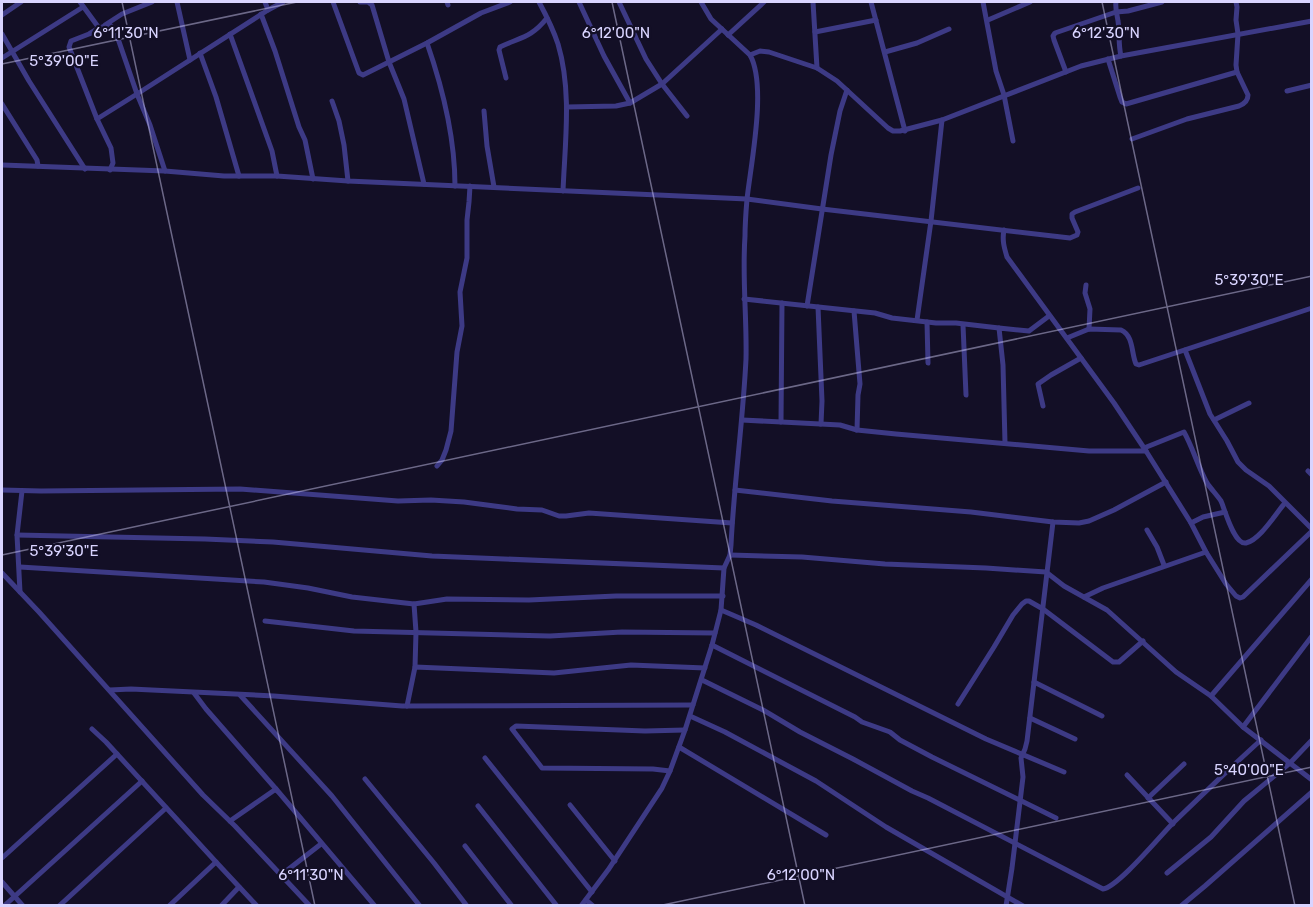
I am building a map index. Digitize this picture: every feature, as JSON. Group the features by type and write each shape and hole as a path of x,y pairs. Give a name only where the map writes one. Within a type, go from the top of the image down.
{"street":[{"path":"2,15 21,2"},
{"path":"110,170 113,163 111,148 69,47 71,41 89,34 122,14 152,2"},
{"path":"177,2 190,60"},
{"path":"265,2 268,10"},
{"path":"97,119 283,2"},
{"path":"333,2 359,73 363,75 482,13 510,2"},
{"path":"360,2 368,2 372,5 389,62 404,99 424,184"},
{"path":"539,2 557,43 562,63 567,107 563,191"},
{"path":"579,2 604,56 630,103"},
{"path":"619,2 646,60 687,116"},
{"path":"582,906 615,861 662,788 670,771 712,645 721,610 724,568 729,555 746,357 744,238 758,90 754,62 750,55 711,19 701,2"},
{"path":"728,35 764,2"},
{"path":"813,2 817,68"},
{"path":"871,2 905,131"},
{"path":"983,2 1013,141"},
{"path":"988,20 1026,2"},
{"path":"1116,2 1121,56"},
{"path":"1066,72 1054,40 1055,33 1116,12 1162,2"},
{"path":"1132,139 1187,119 1243,104 1248,99 1238,72 1236,59 1238,2"},
{"path":"2,58 81,4 102,27"},
{"path":"261,14 304,140 313,179"},
{"path":"506,78 500,47 532,34 547,18"},
{"path":"815,33 876,20"},
{"path":"750,55 760,51 769,52 817,68 846,90 888,128 893,131 905,131 942,120 1081,66 1121,56 1311,21"},
{"path":"102,27 110,25 115,30 165,171"},
{"path":"567,107 616,106 630,103 662,84 722,29"},
{"path":"885,52 917,43 949,29"},
{"path":"2,34 85,169"},
{"path":"230,34 272,151 277,177"},
{"path":"427,43 438,73 453,148 455,186"},
{"path":"200,53 219,106 239,176"},
{"path":"1108,59 1122,102 1126,104 1238,72"},
{"path":"1287,92 1311,85"},
{"path":"807,306 822,209 846,90"},
{"path":"332,101 344,145 348,181"},
{"path":"2,104 37,160 38,166"},
{"path":"484,111 494,188"},
{"path":"917,320 942,120"},
{"path":"2,165 747,199 1070,238 1078,232 1072,218 1074,212 1138,188"},
{"path":"437,466 446,450 451,431 457,351 462,326 460,292 467,258 470,186"},
{"path":"1004,230 1003,238 1007,257 1145,450 1226,584 1240,598 1311,530 1269,486 1238,462 1210,414 1185,350"},
{"path":"1086,285 1085,293 1090,309 1089,329"},
{"path":"744,299 875,313 892,318 927,322 1029,331 1049,316"},
{"path":"781,422 782,303"},
{"path":"818,307 821,424"},
{"path":"1067,338 1089,329 1121,330 1128,335 1134,362 1137,365 1311,308"},
{"path":"854,311 860,384 857,430"},
{"path":"927,322 928,363"},
{"path":"963,325 966,395"},
{"path":"999,328 1004,376 1005,443"},
{"path":"1043,406 1038,384 1081,358"},
{"path":"1214,420 1249,403"},
{"path":"742,420 840,425 857,430 1089,451 1145,450 1184,432 1207,483 1221,501 1237,538 1245,543 1249,542 1266,528 1285,503"},
{"path":"735,490 1079,523 1114,510 1166,482"},
{"path":"2,490 240,489 398,501 464,502 542,510 559,516 589,513 732,523"},
{"path":"20,592 17,535 22,491"},
{"path":"1191,523 1203,517 1225,512"},
{"path":"1006,906 1023,777 1021,763 1030,718 1053,522"},
{"path":"1147,530 1164,565"},
{"path":"17,535 273,542 432,556 724,568"},
{"path":"1084,597 1164,565 1206,552"},
{"path":"729,555 802,557 885,564 1046,572 1064,586 1107,610 1176,672 1211,696 1243,727 1311,780"},
{"path":"20,567 264,582 352,597 414,604 447,599 528,600 616,596 723,596"},
{"path":"2,573 203,795 310,906"},
{"path":"1211,696 1311,579"},
{"path":"958,704 1013,615 1022,604 1029,601 1113,662 1119,662 1143,641"},
{"path":"407,706 415,667 414,604"},
{"path":"721,610 756,625 986,739 1064,772"},
{"path":"265,621 354,631 550,636 622,632 715,633"},
{"path":"1243,727 1311,636"},
{"path":"712,645 862,722 890,732 932,757 1056,818"},
{"path":"415,667 554,673 630,664 705,668"},
{"path":"702,680 912,791 1106,889 1134,865 1173,824 1261,740"},
{"path":"1034,682 1102,716"},
{"path":"110,690 240,695 407,706 693,705"},
{"path":"194,693 375,906"},
{"path":"240,695 332,796 420,906"},
{"path":"690,716 725,732 816,781 886,827 1023,906"},
{"path":"1030,718 1075,739"},
{"path":"670,771 542,768 512,729 516,726 645,731 685,730"},
{"path":"92,729 257,906"},
{"path":"1167,873 1212,837 1244,801 1290,763 1311,740"},
{"path":"679,747 826,835"},
{"path":"2,858 117,754"},
{"path":"485,758 592,892"},
{"path":"1148,798 1184,764"},
{"path":"1127,774 1173,824"},
{"path":"365,779 467,906"},
{"path":"4,906 142,781"},
{"path":"230,822 276,789"},
{"path":"276,789 365,895"},
{"path":"1181,906 1311,792"},
{"path":"570,805 615,861"},
{"path":"478,806 557,906"},
{"path":"59,906 166,808"},
{"path":"281,875 321,844"},
{"path":"465,846 512,906"},
{"path":"170,906 216,862"},
{"path":"2,882 23,906"},
{"path":"221,906 239,886"},
{"path":"586,900 593,906"}]}
